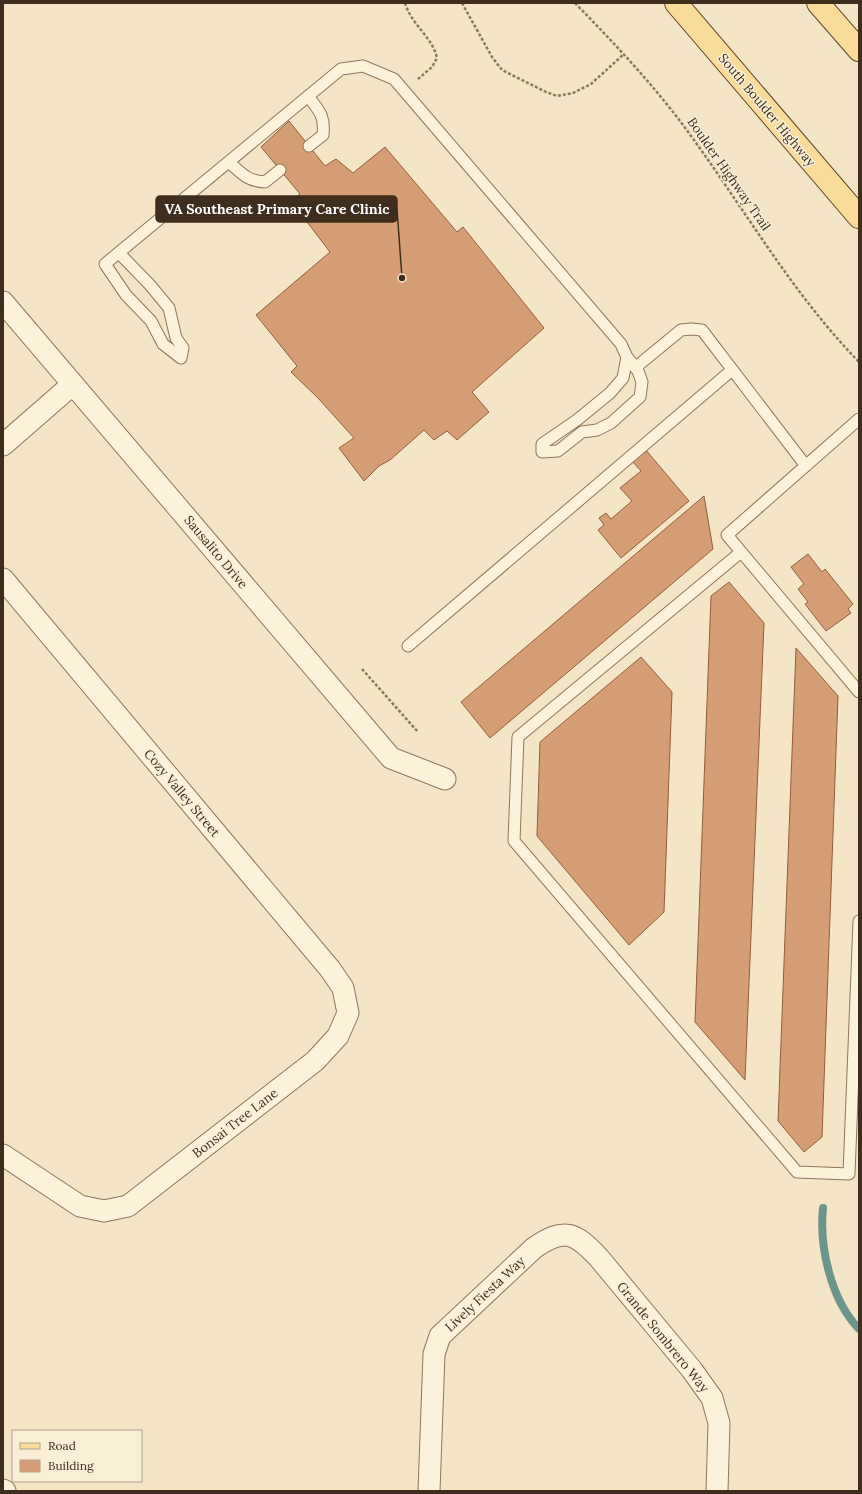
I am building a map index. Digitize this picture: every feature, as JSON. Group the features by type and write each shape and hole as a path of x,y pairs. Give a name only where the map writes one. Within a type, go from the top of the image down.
{"main road":[{"name":"South Boulder Highway","path":"676,3 859,217"},
{"path":"818,3 859,50"}],"street":[{"name":"Sausalito Drive","path":"3,302 391,758 445,779"},
{"path":"3,445 73,384"},
{"name":"Cozy Valley Street","path":"3,579 330,968 343,988 348,1013"},
{"name":"Bonsai Tree Lane","path":"3,1155 80,1206 104,1211 128,1206 315,1061 338,1036 348,1013"},
{"name":"Lively Fiesta Way","path":"430,1491 434,1354 440,1336 534,1248 547,1239 561,1234"},
{"name":"Grande Sombrero Way","path":"561,1234 573,1236 584,1242 599,1258 692,1370 712,1398 719,1423 717,1491"}],"lane":[{"path":"119,253 169,308 176,338 183,348 181,358 163,344 151,321 126,295 105,264 341,68 363,66 394,79 621,344 627,357 636,367 642,382 640,397 630,407 611,423 597,430 582,432 558,451 542,452 542,444 577,420 610,393 623,378 627,357"},
{"path":"308,96 322,115 324,126 323,136 309,146"},
{"path":"229,162 242,174 254,181 265,182 280,170"},
{"path":"636,367 681,330 702,330 806,466"},
{"path":"408,646 732,370"},
{"path":"859,419 727,535 859,692"},
{"path":"741,552 518,737 514,842 798,1172 849,1174 859,921"}],"path":[{"path":"405,3 409,14 435,47 437,58 432,67 418,79"},
{"path":"462,3 492,57 502,70 557,96 573,93 591,84 624,54"},
{"name":"Boulder Highway Trail","path":"575,3 624,54 679,121 815,312 841,344 859,362"},
{"path":"362,669 418,732"}],"building":[{"path":"289,121 325,166 336,159 353,173 385,147 457,232 463,227 544,328 472,392 489,412 457,440 447,431 434,440 424,430 390,460 379,466 364,481 339,448 354,438 318,398 291,372 297,366 256,315 330,252 291,201 300,194 261,147"},
{"path":"645,449 689,501 621,558 598,530 604,525 599,518 606,513 611,519 632,501 620,488 641,471 631,460"},
{"path":"704,496 713,549 490,738 461,702"},
{"path":"808,554 822,572 825,569 853,604 848,609 851,613 826,631 805,604 808,602 798,589 804,584 791,567"},
{"path":"729,582 764,623 745,1080 695,1022 711,596"},
{"path":"796,648 838,696 822,1137 804,1152 778,1121"},
{"path":"641,657 672,692 664,912 629,945 537,836 540,742"}],"waterway":[{"path":"823,1208 823,1239 829,1272 841,1303 849,1317 859,1329"}],"place":[{"name":"VA Southeast Primary Care Clinic","path":"402,278"}]}
